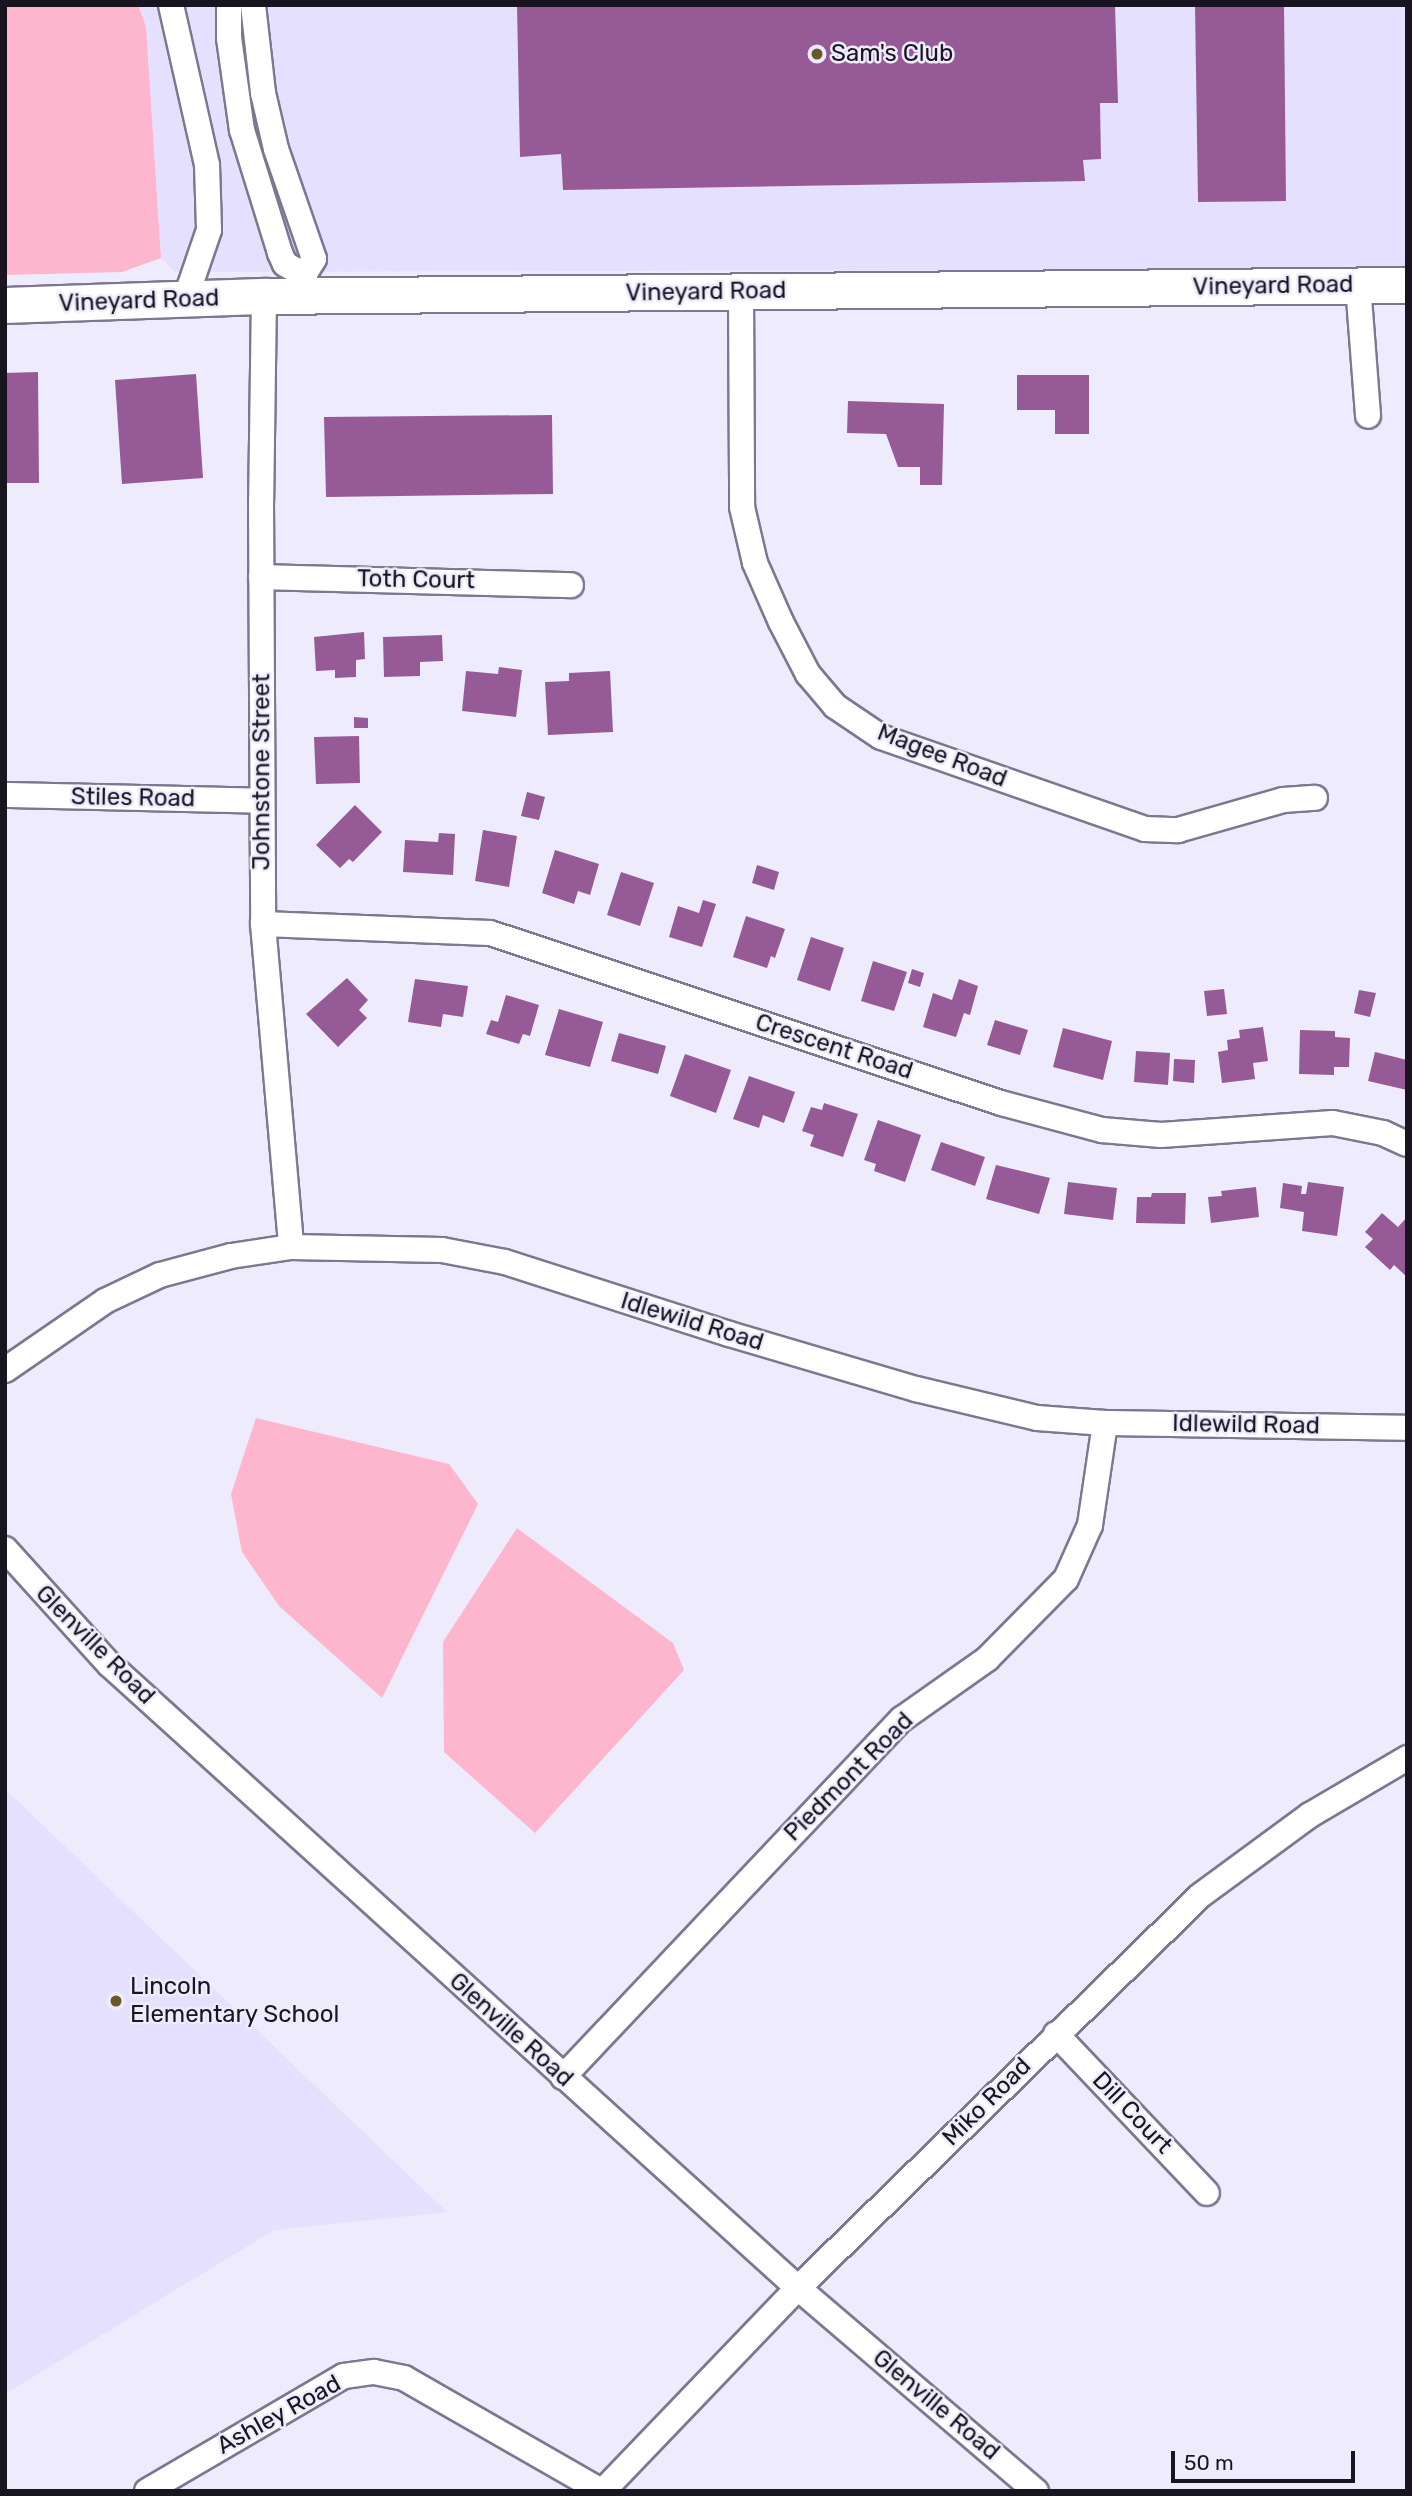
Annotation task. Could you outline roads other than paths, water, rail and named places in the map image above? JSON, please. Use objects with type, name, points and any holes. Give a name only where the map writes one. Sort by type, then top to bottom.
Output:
[{"type":"street","points":[[171,5],[207,165],[209,230],[185,300]]},
{"type":"street","points":[[229,5],[229,38],[242,130],[280,253],[285,264],[307,285],[314,259],[276,149],[263,93],[253,5]]},
{"type":"street","name":"Vineyard Road","points":[[5,305],[264,296],[307,285],[741,291],[1407,285]]},
{"type":"street","points":[[1358,285],[1368,416]]},
{"type":"street","name":"Magee Road","points":[[741,291],[742,507],[755,563],[781,622],[808,674],[835,706],[881,737],[1146,829],[1178,830],[1283,800],[1315,798]]},
{"type":"street","name":"Johnstone Street","points":[[264,296],[261,577],[263,924],[291,1247]]},
{"type":"street","name":"Toth Court","points":[[261,577],[571,585]]},
{"type":"street","name":"Stiles Road","points":[[5,795],[261,801]]},
{"type":"street","name":"Crescent Road","points":[[263,924],[490,933],[1001,1103],[1102,1130],[1161,1135],[1333,1123],[1383,1133],[1407,1144]]},
{"type":"street","name":"Idlewild Road","points":[[5,1370],[105,1301],[160,1275],[231,1256],[291,1247],[442,1250],[505,1262],[729,1334],[916,1389],[1037,1418],[1105,1423],[1407,1428]]},
{"type":"street","name":"Piedmont Road","points":[[563,2077],[902,1718],[987,1659],[1066,1579],[1090,1525],[1105,1423]]},
{"type":"street","name":"Glenville Road","points":[[5,1549],[109,1664],[798,2288],[1036,2491]]},
{"type":"street","name":"Miko Road","points":[[602,2491],[798,2288],[1200,1895],[1310,1815],[1407,1758]]},
{"type":"street","name":"Dill Court","points":[[1056,2034],[1207,2193]]},
{"type":"street","name":"Ashley Road","points":[[147,2491],[344,2376],[374,2372],[404,2378],[602,2491]]},
{"type":"place","name":"Sam's Club","points":[[817,54]]},
{"type":"place","name":"Lincoln Elementary School","points":[[116,2001]]}]
